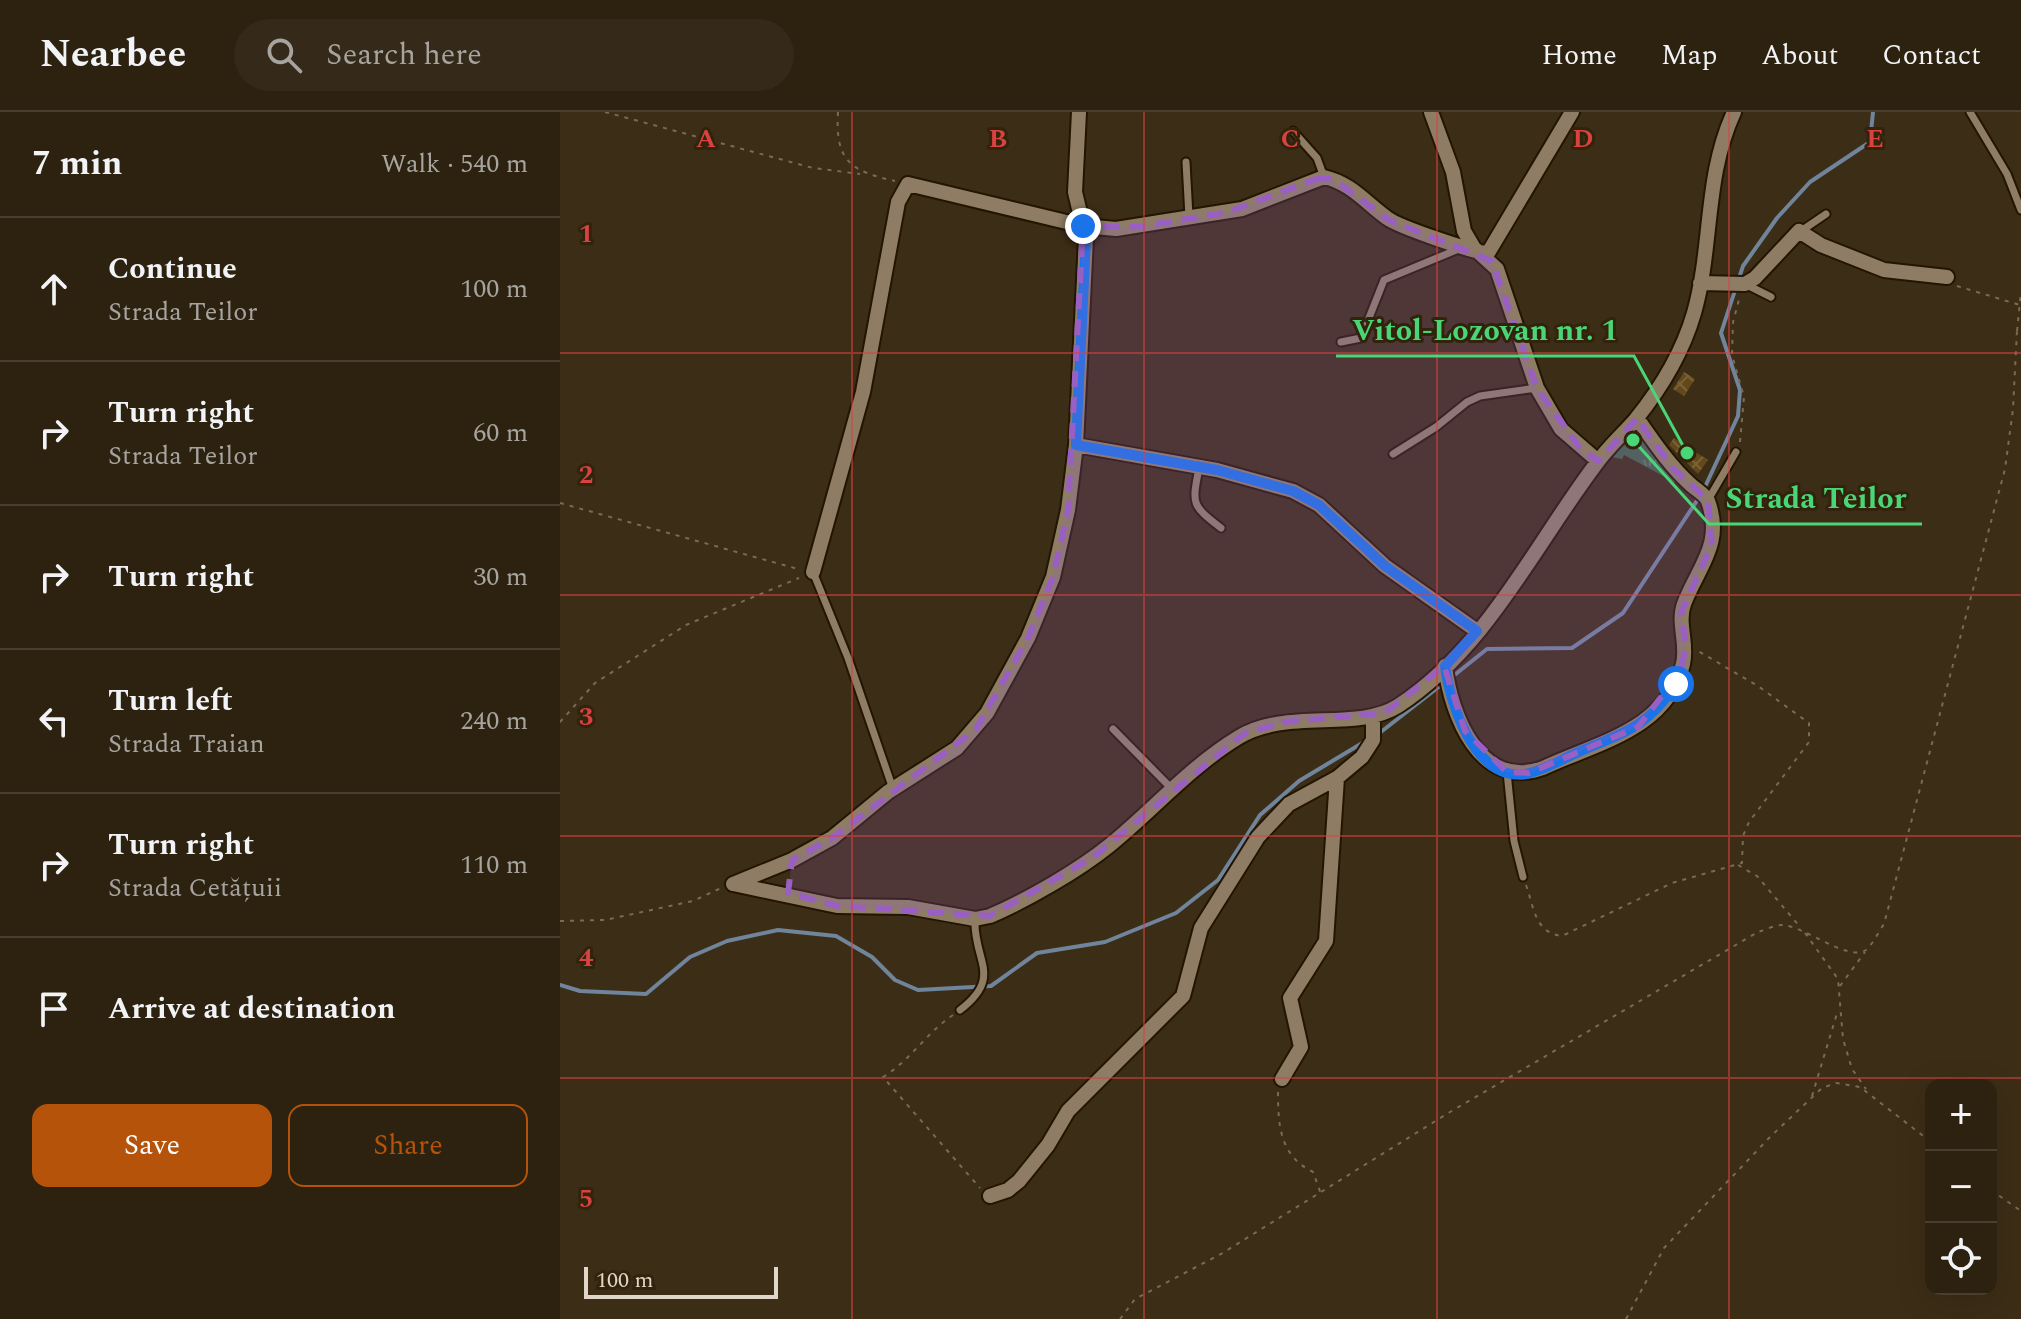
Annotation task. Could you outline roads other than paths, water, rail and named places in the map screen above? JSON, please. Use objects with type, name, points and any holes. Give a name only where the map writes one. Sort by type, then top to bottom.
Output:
[{"type":"street","points":[[1079,112],[1075,192],[1086,238],[1076,445],[1068,510],[1053,577],[1015,665],[976,729],[957,748],[893,789],[832,838],[792,860],[733,884],[788,893],[837,906],[908,907],[975,919],[1006,909],[1092,858],[1218,751],[1244,734],[1285,722],[1373,728]]},
{"type":"street","points":[[1431,112],[1453,172],[1464,231],[1497,269],[1537,388],[1561,429],[1598,461]]},
{"type":"street","points":[[813,572],[863,392],[898,202],[908,184],[1083,226],[1116,229],[1242,209],[1324,177],[1346,185],[1389,220],[1481,253],[1495,246],[1572,112]]},
{"type":"street","points":[[990,1196],[1008,1190],[1030,1170],[1068,1111],[1183,996],[1201,928],[1269,824],[1299,797],[1337,778],[1362,757],[1373,728],[1399,705],[1447,676],[1477,631],[1505,598],[1598,461],[1656,392],[1685,338],[1700,283],[1712,177],[1720,143],[1734,112]]},
{"type":"street","points":[[1700,283],[1745,284],[1755,278],[1799,231],[1821,245],[1884,270],[1947,277]]},
{"type":"street","points":[[1447,676],[1457,717],[1472,744],[1507,772],[1529,773],[1638,727],[1655,713],[1676,684],[1686,645],[1681,613],[1712,545],[1708,500],[1672,467],[1637,418]]},
{"type":"street","points":[[1076,445],[1269,484],[1319,505],[1385,566],[1477,631]]},
{"type":"street","points":[[1282,1079],[1301,1047],[1290,998],[1326,941],[1337,778]]},
{"type":"street","points":[[788,893],[787,877],[792,860]]},
{"type":"lane","points":[[1970,112],[2007,174],[2021,210]]},
{"type":"lane","points":[[1293,131],[1317,158],[1324,177]]},
{"type":"lane","points":[[1186,162],[1189,217]]},
{"type":"lane","points":[[1799,231],[1814,225],[1826,214]]},
{"type":"lane","points":[[1341,342],[1361,338],[1384,280],[1461,248]]},
{"type":"lane","points":[[1745,284],[1771,297]]},
{"type":"lane","points":[[1393,454],[1480,396],[1537,388]]},
{"type":"lane","points":[[1708,500],[1736,452]]},
{"type":"lane","points":[[1199,468],[1193,497],[1195,505],[1221,528]]},
{"type":"lane","points":[[813,572],[848,658],[893,789]]},
{"type":"lane","points":[[1113,729],[1172,789]]},
{"type":"lane","points":[[1507,772],[1514,841],[1523,877]]},
{"type":"lane","points":[[960,1010],[979,996],[984,979],[985,963],[974,936],[975,919]]},
{"type":"waterway","points":[[1704,489],[1738,416],[1740,390],[1721,333],[1743,266],[1777,218],[1810,182],[1870,142],[1873,112]]},
{"type":"waterway","points":[[1452,677],[1487,649],[1572,648],[1623,613],[1700,496]]},
{"type":"waterway","points":[[1377,735],[1445,682]]},
{"type":"waterway","points":[[560,985],[580,991],[646,994],[690,957],[727,941],[778,930],[836,936],[872,957],[895,980],[918,990],[991,986],[1037,953],[1105,942],[1176,913],[1218,880],[1260,815],[1299,781],[1369,739]]},
{"type":"place","name":"Strada Teilor","points":[[1633,440]]},
{"type":"place","name":"Vitol-Lozovan nr. 1","points":[[1687,453]]}]
